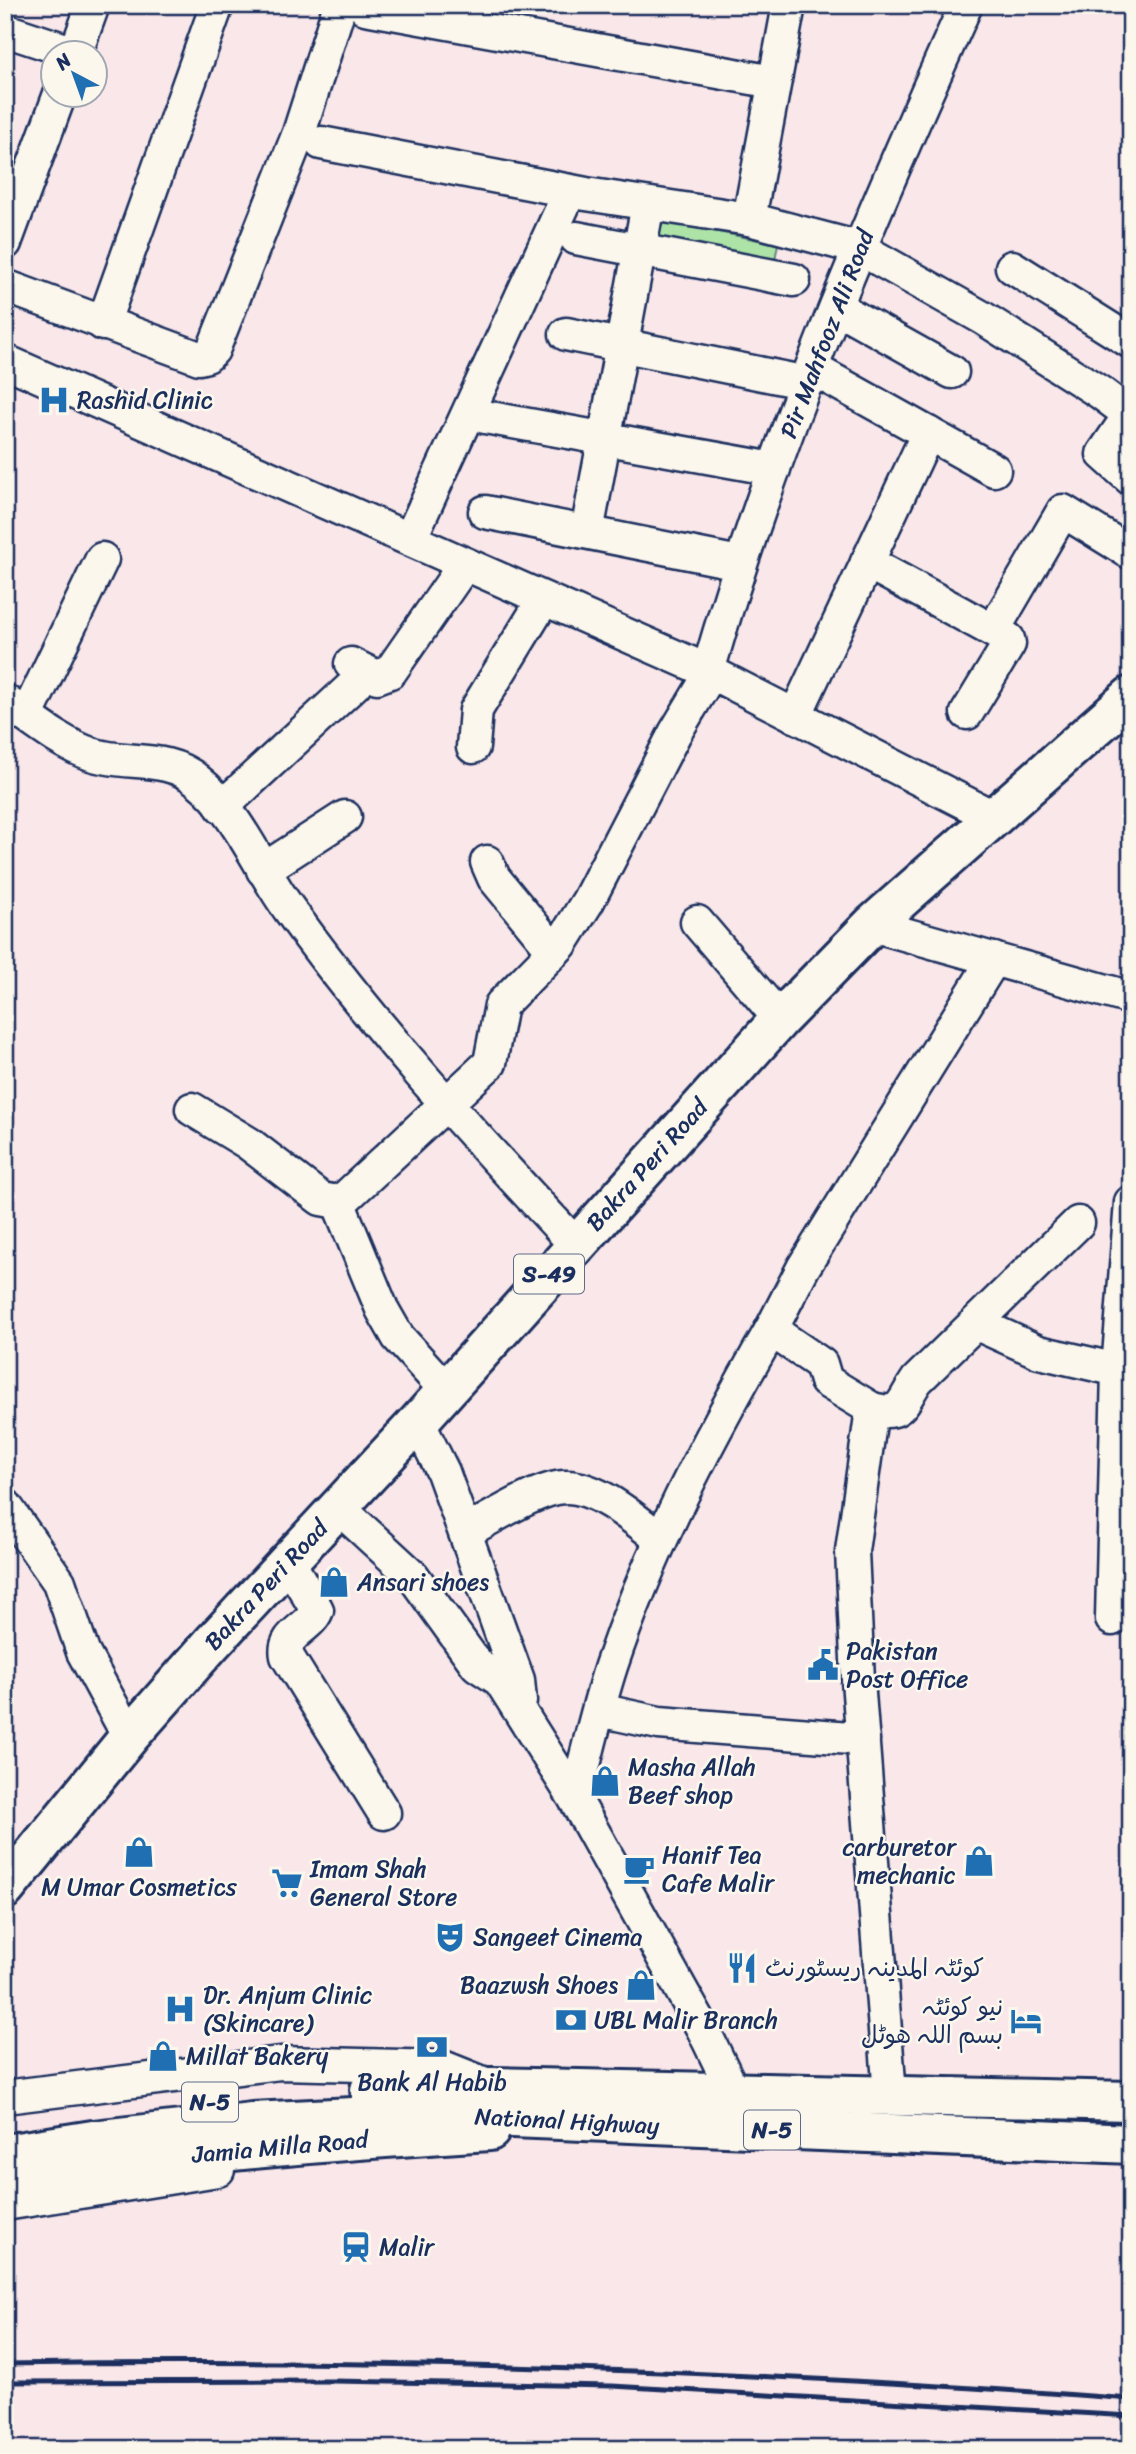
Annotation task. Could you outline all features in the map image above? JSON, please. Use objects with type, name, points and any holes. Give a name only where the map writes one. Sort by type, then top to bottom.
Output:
[{"type":"main road","name":"Bakra Peri Road","points":[[5,1889],[129,1737],[418,1422],[575,1244],[780,1019],[872,925],[1131,696]]},
{"type":"main road","name":"National Highway","points":[[5,2154],[93,2140],[415,2101],[492,2087],[1131,2101]]},
{"type":"main road","name":"National Highway","points":[[5,2129],[94,2114],[254,2097],[415,2101],[555,2120],[1131,2144]]},
{"type":"main road","name":"Jamia Milla Road","points":[[5,2181],[114,2163],[229,2150],[490,2131],[555,2120]]},
{"type":"street","points":[[80,38],[93,5]]},
{"type":"street","points":[[103,324],[217,5]]},
{"type":"street","points":[[749,219],[789,5]]},
{"type":"street","name":"Pir Mahfooz Ali Road","points":[[338,1202],[490,1063],[501,1005],[554,951],[588,901],[709,672],[739,563],[836,307],[859,248],[966,5]]},
{"type":"street","points":[[5,286],[199,358],[207,356],[213,350],[299,133],[353,7],[774,82]]},
{"type":"street","points":[[5,30],[38,41]]},
{"type":"street","points":[[5,243],[17,174],[52,108]]},
{"type":"street","points":[[321,143],[570,191],[749,219],[859,248],[983,318],[1130,414],[1103,454],[1131,479]]},
{"type":"street","points":[[410,540],[570,191]]},
{"type":"street","points":[[587,532],[648,204]]},
{"type":"street","points":[[576,238],[794,280]]},
{"type":"street","points":[[1012,267],[1131,342]]},
{"type":"street","points":[[836,307],[952,372]]},
{"type":"street","points":[[566,334],[810,376],[928,433],[994,470]]},
{"type":"street","points":[[5,361],[709,672],[995,818]]},
{"type":"street","points":[[485,417],[775,469]]},
{"type":"street","points":[[795,716],[928,433]]},
{"type":"street","points":[[994,629],[1063,511],[1131,552]]},
{"type":"street","points":[[485,512],[739,563]]},
{"type":"street","points":[[102,559],[16,708],[89,754],[125,761],[150,760],[181,769],[216,796],[288,909],[446,1105],[575,1244]]},
{"type":"street","points":[[867,562],[1008,639],[1009,644],[967,713]]},
{"type":"street","points":[[222,807],[353,674],[377,677],[390,672],[466,564]]},
{"type":"street","points":[[473,747],[476,710],[544,599]]},
{"type":"street","points":[[263,870],[345,817]]},
{"type":"street","points":[[487,862],[494,878],[554,951]]},
{"type":"street","points":[[697,922],[780,1019]]},
{"type":"street","points":[[872,925],[1131,998]]},
{"type":"street","points":[[575,1799],[611,1666],[660,1539],[708,1438],[771,1330],[803,1268],[994,959]]},
{"type":"street","points":[[192,1109],[248,1143],[321,1199],[338,1202],[382,1310],[398,1337],[446,1390]]},
{"type":"street","points":[[1112,1619],[1118,1370],[1131,1202]]},
{"type":"street","points":[[771,1330],[821,1364],[826,1381],[872,1409],[890,1414],[896,1410],[916,1380],[977,1324],[1078,1223]]},
{"type":"street","points":[[977,1324],[1039,1352],[1118,1370]]},
{"type":"street","points":[[872,1409],[852,1550],[863,1739],[890,2095]]},
{"type":"street","points":[[418,1422],[443,1472],[518,1681],[521,1713]]},
{"type":"street","points":[[465,1532],[531,1499],[565,1487],[612,1503],[660,1539]]},
{"type":"street","points":[[5,1505],[59,1582],[83,1652],[129,1737]]},
{"type":"street","points":[[338,1507],[413,1576],[477,1665],[500,1680],[575,1799],[703,2029],[733,2091]]},
{"type":"street","points":[[288,1561],[317,1611],[289,1639],[287,1656],[384,1813]]},
{"type":"street","points":[[599,1710],[659,1723],[863,1739]]},
{"type":"street","points":[[5,2097],[280,2063],[443,2067],[492,2087]]},
{"type":"street","points":[[5,2204],[215,2170],[435,2152],[461,2147],[490,2131]]},
{"type":"green space","points":[[647,218],[778,244],[774,265],[642,239]]},
{"type":"railway","points":[[5,2364],[287,2363],[568,2369],[850,2381],[1131,2399]]},
{"type":"railway","points":[[5,2382],[332,2381],[612,2386],[1131,2416]]},
{"type":"place","name":"Rashid Clinic","points":[[54,400]]},
{"type":"place","name":"Ansari shoes","points":[[334,1582]]},
{"type":"place","name":"Pakistan Post Office","points":[[823,1665]]},
{"type":"place","name":"Masha Allah Beef shop","points":[[605,1781]]},
{"type":"place","name":"M Umar Cosmetics","points":[[139,1852]]},
{"type":"place","name":"carburetor mechanic","points":[[979,1861]]},
{"type":"place","name":"Hanif Tea Cafe Malir","points":[[639,1869]]},
{"type":"place","name":"Imam Shah General Store","points":[[287,1883]]},
{"type":"place","name":"Sangeet Cinema","points":[[450,1937]]},
{"type":"place","name":"کوئٹہ المدینہ ریسٹورنٹ","points":[[742,1968]]},
{"type":"place","name":"Baazwsh Shoes","points":[[641,1985]]},
{"type":"place","name":"Dr. Anjum Clinic (Skincare)","points":[[180,2009]]},
{"type":"place","name":"UBL Malir Branch","points":[[571,2020]]},
{"type":"place","name":"نیو کوئٹہ بسم اللہ ھوٹل","points":[[1026,2021]]},
{"type":"place","name":"Bank Al Habib","points":[[432,2047]]},
{"type":"place","name":"Millat Bakery","points":[[163,2056]]},
{"type":"place","name":"Malir","points":[[356,2247]]}]
